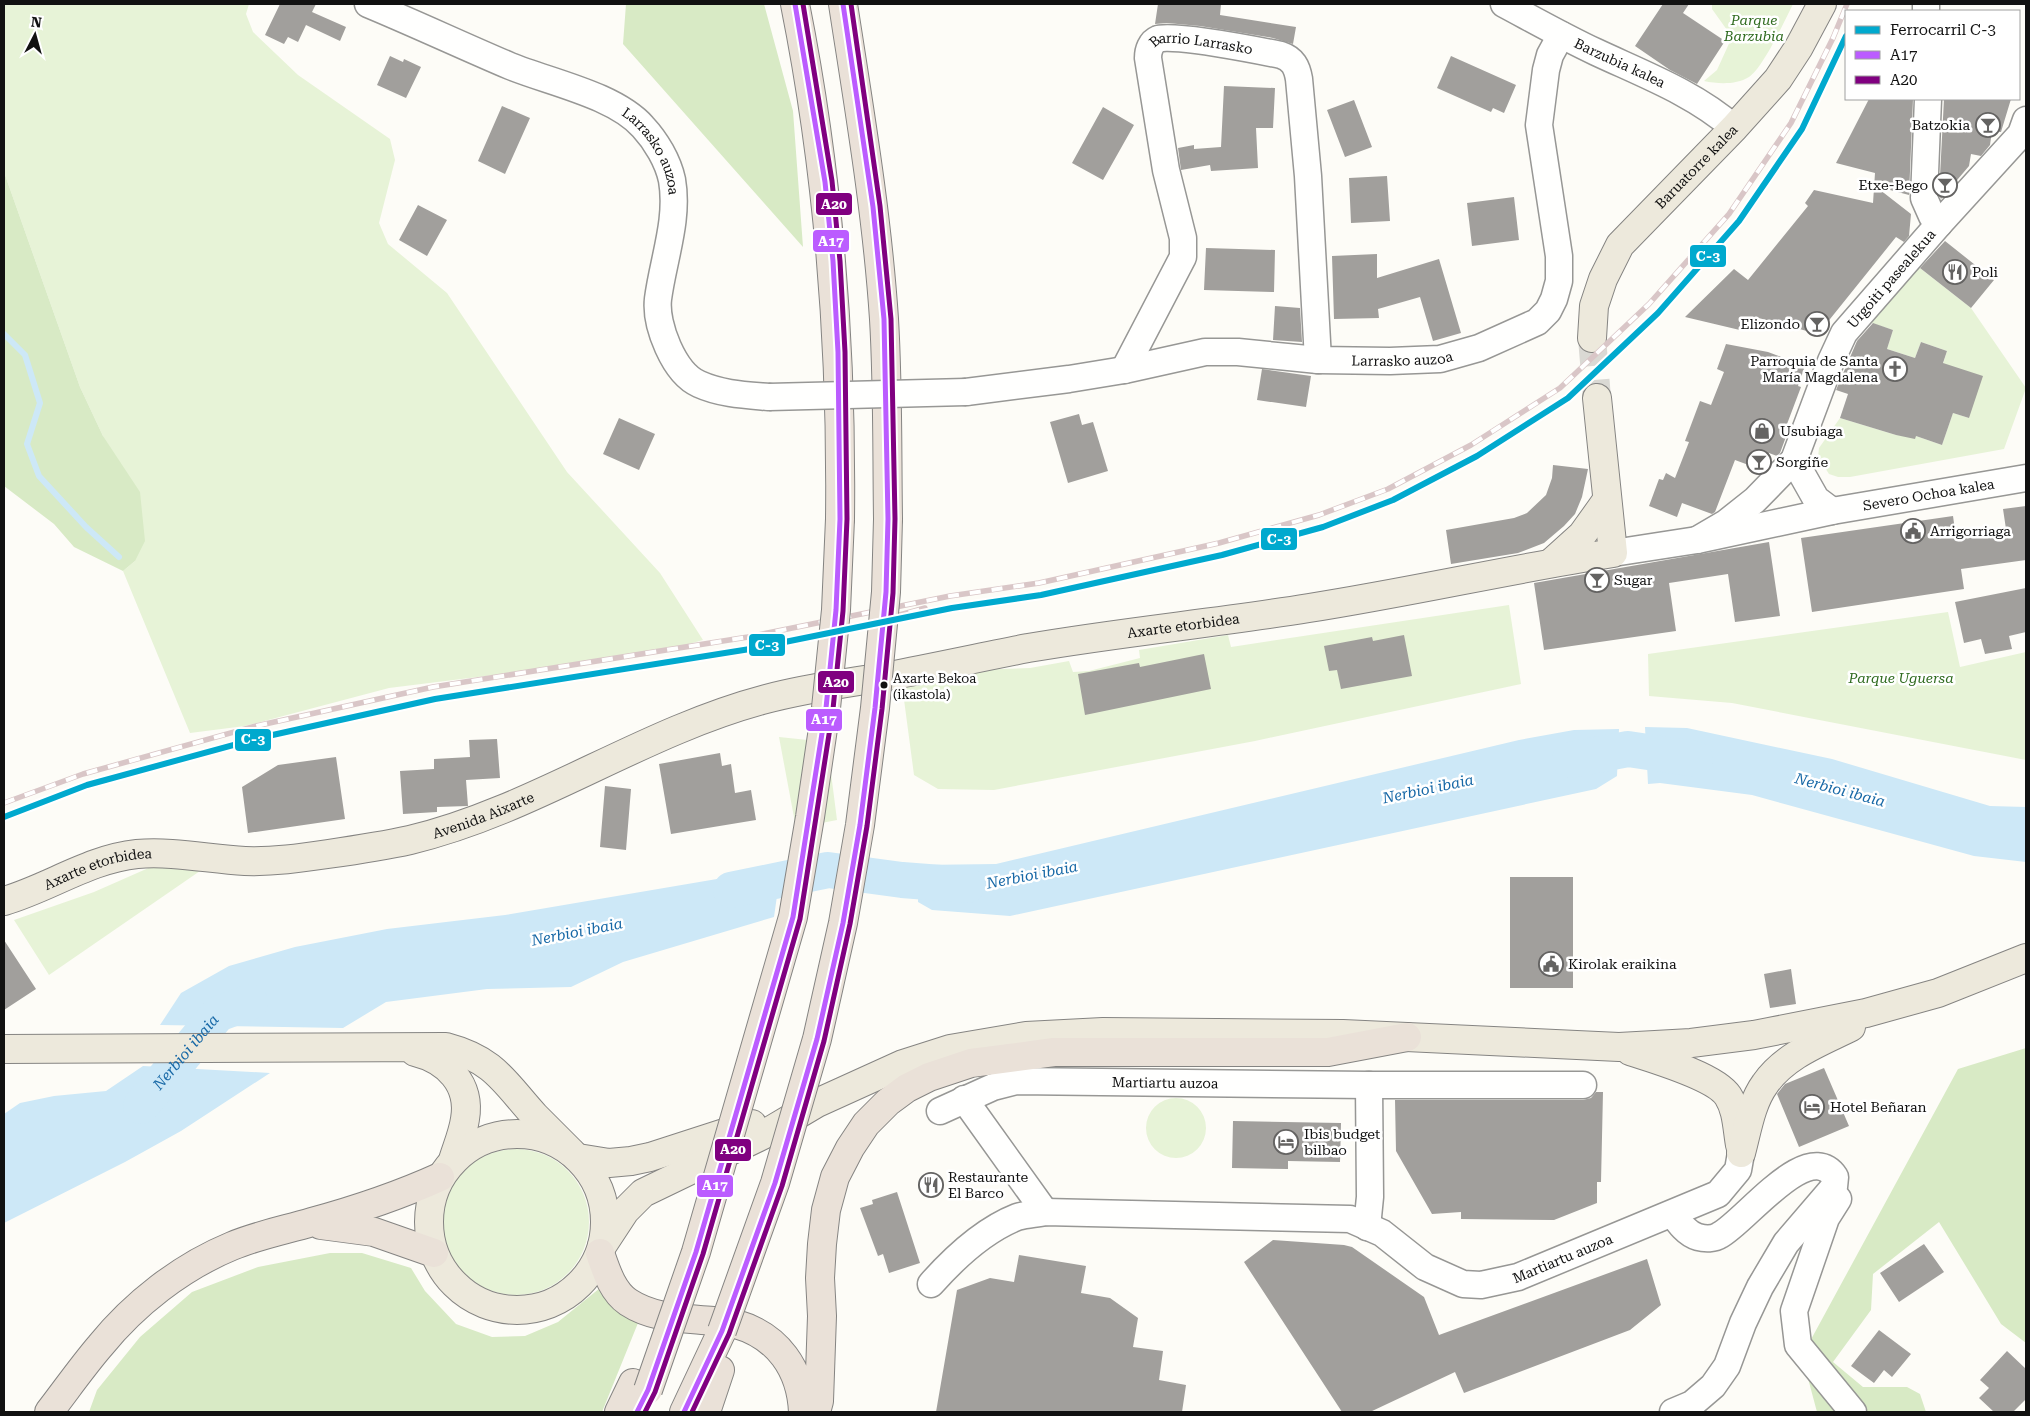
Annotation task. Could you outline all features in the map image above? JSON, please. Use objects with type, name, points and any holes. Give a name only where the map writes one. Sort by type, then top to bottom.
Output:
[{"type":"highway","points":[[619,1412],[639,1395],[676,1280],[696,1252],[792,917],[810,817],[826,708],[836,610],[840,519],[838,352],[833,260],[824,174],[796,4]]},
{"type":"highway","points":[[696,1410],[775,1183],[817,1039],[843,923],[860,825],[875,708],[886,592],[888,519],[886,377],[879,264],[862,125],[843,4]]},
{"type":"highway","points":[[816,1412],[819,1400],[822,1244],[826,1210],[835,1177],[850,1148],[866,1124],[888,1102],[907,1088],[929,1077],[971,1063],[1054,1052],[1328,1052],[1408,1037]]},
{"type":"highway","points":[[49,1412],[99,1346],[121,1322],[150,1296],[190,1267],[232,1246],[376,1204],[447,1169]]},
{"type":"highway","points":[[309,1223],[374,1232],[434,1252]]},
{"type":"highway","points":[[601,1249],[616,1289],[627,1301],[649,1313],[674,1319],[736,1323],[764,1337],[782,1351],[789,1361],[797,1381],[803,1412]]},
{"type":"highway","points":[[65,1412],[77,1377]]},
{"type":"main road","name":"Baruatorre kalea","points":[[1592,338],[1594,306],[1603,280],[1620,245],[1734,128],[1778,79],[1799,48],[1822,4]]},
{"type":"main road","points":[[1597,398],[1613,553]]},
{"type":"main road","points":[[1551,563],[1582,535],[1607,500]]},
{"type":"main road","name":"Axarte etorbidea","points":[[754,702],[1028,648],[1311,608],[1613,553]]},
{"type":"main road","name":"Avenida Aixarte","points":[[195,856],[244,861],[284,860],[381,846],[454,828],[508,807],[702,718],[754,702]]},
{"type":"main road","name":"Axarte etorbidea","points":[[4,901],[87,867],[122,856],[151,854],[195,856]]},
{"type":"main road","points":[[447,1169],[476,1144],[489,1138],[510,1134],[532,1135],[552,1141],[574,1155],[609,1163],[650,1157],[817,1103],[912,1061],[950,1049],[1026,1036],[1102,1032],[1334,1033],[1619,1047],[1691,1042],[1754,1035],[1830,1021],[1896,1005],[1968,982],[2026,958]]},
{"type":"main road","points":[[1741,1153],[1754,1106],[1764,1084],[1784,1063],[1896,1005]]},
{"type":"main road","points":[[392,1047],[437,1059],[457,1076],[463,1087],[466,1102],[466,1119],[447,1169],[432,1195],[428,1214],[429,1234],[434,1252],[444,1272],[458,1288],[482,1302],[496,1307],[517,1310],[538,1307],[558,1300],[570,1292],[590,1272],[601,1249],[624,1211],[643,1193],[763,1135],[817,1103]]},
{"type":"main road","points":[[4,1049],[392,1047],[446,1048],[473,1056],[497,1072],[534,1115],[574,1155],[597,1184],[605,1214],[601,1249]]},
{"type":"main road","points":[[1619,1047],[1713,1082],[1727,1095],[1735,1111],[1741,1153]]},
{"type":"street","name":"Larrasko auzoa","points":[[368,4],[512,66],[612,103],[642,125],[659,147],[672,178],[674,208],[658,301],[663,339],[678,365],[697,384],[731,394],[769,397],[966,392],[1124,370],[1205,352],[1238,352],[1318,360],[1390,361],[1440,359],[1479,348],[1512,335],[1537,322],[1548,311],[1554,300],[1559,281],[1559,256],[1540,125],[1546,70],[1550,54],[1561,36]]},
{"type":"street","name":"Barzubia kalea","points":[[1504,4],[1561,36],[1672,87],[1717,113],[1734,128]]},
{"type":"street","name":"Barrio Larrasko","points":[[1124,370],[1183,257],[1183,238],[1166,170],[1148,58],[1148,52],[1152,43],[1160,38],[1181,38],[1281,55],[1288,57],[1296,66],[1299,79],[1308,176],[1318,360]]},
{"type":"street","points":[[1928,100],[1924,198],[1932,216],[1939,224]]},
{"type":"street","name":"Urgoiti pasealekua","points":[[1794,460],[1844,333],[2021,134],[2026,120]]},
{"type":"street","points":[[1613,553],[1697,540],[1726,523],[1755,500],[1772,485],[1794,460],[1816,499],[1832,511]]},
{"type":"street","name":"Severo Ochoa kalea","points":[[1697,540],[1832,511],[2026,478]]},
{"type":"street","points":[[1772,485],[1770,499],[1774,512],[1788,520]]},
{"type":"street","name":"Martiartu auzoa","points":[[940,1111],[993,1087],[1016,1081],[1369,1085],[1583,1085]]},
{"type":"street","points":[[1367,1226],[1370,1197],[1369,1085]]},
{"type":"street","points":[[964,1099],[1044,1212]]},
{"type":"street","name":"Martiartu auzoa","points":[[931,1284],[947,1266],[991,1230],[1018,1217],[1044,1212],[1350,1219],[1382,1233],[1425,1267],[1463,1284],[1481,1285],[1518,1277],[1718,1194],[1738,1170],[1741,1153]]},
{"type":"street","points":[[1672,1214],[1692,1235],[1709,1239],[1721,1235],[1755,1204],[1798,1171],[1807,1167],[1822,1166],[1832,1173],[1836,1182],[1844,1189],[1826,1218],[1794,1311],[1798,1345],[1853,1412]]},
{"type":"street","points":[[1673,1412],[1692,1404],[1713,1386],[1727,1366],[1743,1323],[1760,1287],[1786,1243],[1818,1207],[1836,1182]]},
{"type":"green space","points":[[4,4],[249,4],[246,14],[253,32],[298,75],[390,139],[395,160],[379,223],[388,244],[447,293],[567,472],[660,573],[703,640],[646,656],[389,688],[245,726],[190,733],[123,571],[135,561],[103,436],[80,387],[4,172]]},
{"type":"green space","points":[[626,4],[764,4],[793,111],[803,247],[623,44]]},
{"type":"green space","name":"Parque Barzubia","points":[[1712,4],[1793,4],[1761,64],[1755,72],[1744,80],[1727,83],[1704,81],[1717,70],[1732,37],[1712,9]]},
{"type":"green space","points":[[4,172],[80,387],[103,436],[140,492],[145,541],[135,561],[123,571],[74,547],[54,524],[4,486]]},
{"type":"green space","points":[[1916,265],[1971,308],[2026,388],[2004,449],[1850,477],[1838,477],[1829,474],[1818,457],[1819,448],[1840,418],[1896,435],[1916,436],[1942,445],[1953,413],[1969,418],[1942,367],[1947,351],[1921,342],[1915,358],[1887,349],[1893,330],[1862,320]]},
{"type":"green space","points":[[1509,605],[1521,684],[1255,741],[994,790],[938,789],[914,775],[901,677],[968,670],[1030,668],[1069,661],[1073,672],[1089,671],[1140,658],[1139,650],[1228,635],[1231,647]]},
{"type":"green space","name":"Parque Uguersa","points":[[1948,612],[1960,667],[2026,652],[2026,760],[1732,703],[1649,696],[1648,654]]},
{"type":"green space","points":[[779,737],[827,742],[837,820],[796,828]]},
{"type":"green space","points":[[153,866],[197,868],[200,871],[49,975],[14,920],[94,892]]},
{"type":"green space","points":[[2026,1048],[2026,1343],[2001,1324],[1939,1222],[1873,1274],[1871,1310],[1833,1362],[1863,1387],[1907,1387],[1920,1394],[1926,1412],[1817,1412],[1802,1356],[1958,1069]]},
{"type":"green space","points":[[1176,1098],[1193,1103],[1201,1111],[1206,1128],[1201,1145],[1193,1153],[1176,1158],[1159,1153],[1151,1145],[1146,1128],[1151,1111],[1159,1103]]},
{"type":"green space","points":[[516,1149],[544,1154],[568,1170],[584,1194],[589,1222],[584,1250],[568,1274],[544,1290],[516,1295],[488,1290],[464,1274],[448,1250],[443,1222],[448,1194],[464,1170],[488,1154]]},
{"type":"green space","points":[[330,1253],[362,1253],[411,1268],[425,1291],[456,1324],[492,1337],[525,1336],[558,1322],[600,1288],[613,1306],[638,1323],[602,1412],[89,1412],[97,1390],[140,1337],[192,1292],[258,1267]]},
{"type":"water","points":[[1645,727],[1687,728],[1832,759],[1990,806],[2026,807],[2026,862],[1974,856],[1752,795],[1660,783],[1648,784]]},
{"type":"water","points":[[1619,729],[1617,776],[1596,789],[1010,916],[932,910],[918,902],[919,865],[996,864],[1519,740],[1574,730]]},
{"type":"water","points":[[781,868],[774,917],[623,962],[571,987],[487,989],[386,1002],[343,1028],[160,1025],[181,993],[229,966],[295,947],[387,929],[505,915]]},
{"type":"water","points":[[143,1066],[270,1073],[181,1131],[125,1162],[4,1223],[4,1114],[20,1103],[54,1096],[106,1091]]},
{"type":"building","points":[[280,4],[316,4],[312,12],[346,27],[340,41],[306,25],[298,42],[288,37],[284,44],[265,35]]},
{"type":"building","points":[[1158,4],[1221,4],[1220,15],[1296,27],[1293,44],[1273,38],[1200,26],[1167,23],[1155,24]]},
{"type":"building","points":[[1663,4],[1689,4],[1683,13],[1725,41],[1697,84],[1670,70],[1635,46]]},
{"type":"building","points":[[390,56],[403,62],[404,59],[421,67],[406,98],[377,85]]},
{"type":"building","points":[[1451,56],[1516,85],[1504,113],[1493,108],[1491,112],[1437,88]]},
{"type":"building","points":[[1224,86],[1275,88],[1273,128],[1256,128],[1258,168],[1211,171],[1210,165],[1181,170],[1178,148],[1194,145],[1194,149],[1221,147]]},
{"type":"building","points":[[1354,100],[1372,147],[1345,157],[1327,110]]},
{"type":"building","points":[[1868,100],[1913,100],[1909,195],[1875,186],[1911,214],[1909,236],[1904,242],[1896,237],[1818,334],[1755,317],[1744,331],[1685,317],[1734,269],[1748,280],[1808,206],[1805,203],[1814,190],[1873,203],[1875,173],[1836,163]]},
{"type":"building","points":[[1944,100],[2011,100],[2001,132],[1992,131],[1990,145],[1981,156],[1971,154],[1969,166],[1941,199],[1939,195]]},
{"type":"building","points":[[502,106],[530,118],[505,174],[478,161]]},
{"type":"building","points":[[1103,107],[1134,125],[1103,180],[1072,163]]},
{"type":"building","points":[[1387,176],[1390,221],[1351,223],[1349,178]]},
{"type":"building","points":[[1514,197],[1519,240],[1472,246],[1467,203]]},
{"type":"building","points":[[418,205],[447,220],[427,256],[399,240]]},
{"type":"building","name":"Poli","points":[[1945,241],[1994,280],[1971,308],[1920,268]]},
{"type":"building","points":[[1206,248],[1275,250],[1274,292],[1204,290]]},
{"type":"building","points":[[1377,254],[1377,278],[1439,259],[1461,333],[1433,341],[1420,297],[1378,309],[1379,318],[1334,319],[1332,256]]},
{"type":"building","points":[[1275,306],[1300,308],[1302,342],[1273,340]]},
{"type":"building","name":"Parroquia de Santa María Magdalena","points":[[1873,323],[1893,330],[1887,349],[1915,358],[1921,342],[1947,351],[1943,363],[1983,376],[1969,418],[1953,413],[1942,445],[1916,436],[1915,439],[1896,435],[1840,418],[1848,394],[1836,390],[1857,341]]},
{"type":"building","points":[[1726,344],[1768,352],[1805,366],[1798,386],[1801,387],[1784,432],[1787,434],[1780,453],[1777,456],[1769,453],[1762,470],[1735,460],[1715,512],[1712,514],[1682,503],[1677,517],[1649,506],[1659,479],[1663,480],[1666,473],[1675,478],[1689,442],[1685,441],[1700,401],[1711,405],[1724,372],[1717,369]]},
{"type":"building","points":[[1262,369],[1311,376],[1306,407],[1257,400]]},
{"type":"building","points":[[1079,414],[1082,425],[1093,422],[1108,471],[1068,483],[1050,422]]},
{"type":"building","points":[[619,418],[655,434],[639,470],[603,454]]},
{"type":"building","points":[[1553,465],[1588,469],[1582,497],[1575,514],[1564,526],[1544,543],[1518,553],[1451,564],[1446,530],[1514,518],[1527,513],[1546,495],[1552,478]]},
{"type":"building","points":[[2026,506],[2026,560],[1961,569],[1964,589],[1812,612],[1801,538],[1953,516],[1956,537],[2006,529],[2003,509]]},
{"type":"building","points":[[1769,542],[1780,616],[1735,622],[1728,574],[1669,583],[1676,631],[1544,650],[1534,583]]},
{"type":"building","points":[[2026,588],[2026,632],[2009,636],[2012,649],[1985,654],[1981,639],[1964,643],[1955,602]]},
{"type":"building","points":[[1404,635],[1412,676],[1341,689],[1337,670],[1329,671],[1324,646],[1372,637],[1373,641]]},
{"type":"building","points":[[1204,654],[1211,689],[1085,715],[1078,674],[1139,663],[1140,667]]},
{"type":"building","points":[[497,739],[500,778],[466,780],[468,806],[437,807],[437,812],[403,814],[400,771],[434,769],[434,759],[470,757],[469,740]]},
{"type":"building","points":[[720,753],[722,766],[731,764],[735,793],[751,790],[756,820],[671,834],[659,764]]},
{"type":"building","points":[[336,757],[345,819],[248,833],[242,787],[278,765]]},
{"type":"building","points":[[605,786],[631,789],[626,850],[600,847]]},
{"type":"building","points":[[1510,877],[1573,877],[1573,988],[1510,988]]},
{"type":"building","points":[[4,940],[36,989],[4,1010]]},
{"type":"building","points":[[1791,969],[1796,1004],[1770,1008],[1764,974]]},
{"type":"building","name":"Hotel Beñaran","points":[[1824,1068],[1849,1126],[1799,1147],[1777,1094],[1785,1084]]},
{"type":"building","points":[[1596,1092],[1603,1092],[1601,1182],[1597,1182],[1597,1203],[1554,1220],[1461,1219],[1461,1212],[1432,1214],[1396,1151],[1395,1100],[1583,1100],[1591,1098]]},
{"type":"building","name":"Ibis budget bilbao","points":[[1233,1121],[1341,1123],[1340,1162],[1288,1161],[1288,1169],[1232,1168]]},
{"type":"building","points":[[897,1192],[920,1263],[889,1273],[883,1254],[878,1256],[860,1208],[873,1204],[872,1200]]},
{"type":"building","points":[[1273,1240],[1352,1247],[1424,1297],[1439,1335],[1647,1259],[1661,1305],[1630,1330],[1464,1393],[1455,1372],[1370,1412],[1342,1412],[1244,1262]]},
{"type":"building","points":[[1924,1244],[1944,1272],[1899,1302],[1880,1273]]},
{"type":"building","points":[[1019,1255],[1086,1266],[1081,1293],[1110,1298],[1138,1318],[1133,1347],[1163,1351],[1159,1380],[1186,1385],[1182,1412],[936,1412],[957,1290],[990,1278],[1014,1282]]},
{"type":"building","points":[[1879,1330],[1911,1354],[1892,1377],[1884,1370],[1874,1383],[1851,1366]]},
{"type":"building","points":[[2007,1351],[2026,1369],[2026,1399],[2013,1412],[1994,1412],[1979,1398],[1989,1388],[1980,1380]]},
{"type":"waterway","points":[[4,334],[25,355],[40,403],[27,444],[39,476],[86,527],[119,557]]},
{"type":"waterway","name":"Nerbioi ibaia","points":[[1570,760],[1628,749],[1695,759]]},
{"type":"waterway","name":"Nerbioi ibaia","points":[[731,890],[828,870],[902,880],[967,885]]},
{"type":"waterway","name":"Nerbioi ibaia","points":[[141,1106],[218,1014],[250,1002]]},
{"type":"tunnel","points":[[1592,338],[1597,398]]},
{"type":"railway","points":[[4,803],[83,774],[256,726],[433,687],[748,637],[950,596],[1039,583],[1219,543],[1319,515],[1388,489],[1471,445],[1560,388],[1649,304],[1729,214],[1791,123],[1833,38],[1847,4]]},
{"type":"railway","points":[[845,630],[925,608]]},
{"type":"rail line","name":"C-3","points":[[4,817],[87,785],[259,738],[435,699],[750,649],[952,608],[1041,595],[1222,555],[1323,527],[1393,500],[1477,456],[1568,398],[1658,313],[1739,221],[1802,129],[1845,38]]},
{"type":"transit line","name":"A17","points":[[637,1412],[648,1390],[696,1252],[793,917],[826,708],[836,610],[840,519],[838,352],[833,261],[825,182],[795,4]]},
{"type":"transit line","name":"A20","points":[[645,1412],[655,1392],[703,1254],[800,919],[833,709],[843,611],[847,519],[845,352],[840,261],[832,181],[803,4]]},
{"type":"transit line","name":"A17","points":[[684,1412],[722,1331],[775,1183],[817,1039],[843,923],[860,825],[875,708],[886,592],[888,519],[884,319],[873,207],[843,4]]},
{"type":"transit line","name":"A20","points":[[692,1412],[729,1334],[782,1186],[824,1041],[850,924],[867,826],[882,709],[893,593],[895,519],[891,319],[880,206],[851,4]]},
{"type":"place","name":"Batzokia","points":[[1988,125]]},
{"type":"place","name":"Etxe-Bego","points":[[1945,185]]},
{"type":"place","name":"Poli","points":[[1955,272]]},
{"type":"place","name":"Elizondo","points":[[1817,324]]},
{"type":"place","name":"Parroquia de Santa María Magdalena","points":[[1895,369]]},
{"type":"place","name":"Usubiaga","points":[[1762,431]]},
{"type":"place","name":"Sorgiñe","points":[[1759,462]]},
{"type":"place","name":"Arrigorriaga","points":[[1913,531]]},
{"type":"place","name":"Sugar","points":[[1597,580]]},
{"type":"place","name":"Axarte Bekoa (ikastola)","points":[[884,685]]},
{"type":"place","name":"Kirolak eraikina","points":[[1551,964]]},
{"type":"place","name":"Hotel Beñaran","points":[[1812,1107]]},
{"type":"place","name":"Ibis budget bilbao","points":[[1286,1142]]},
{"type":"place","name":"Restaurante El Barco","points":[[931,1185]]}]
